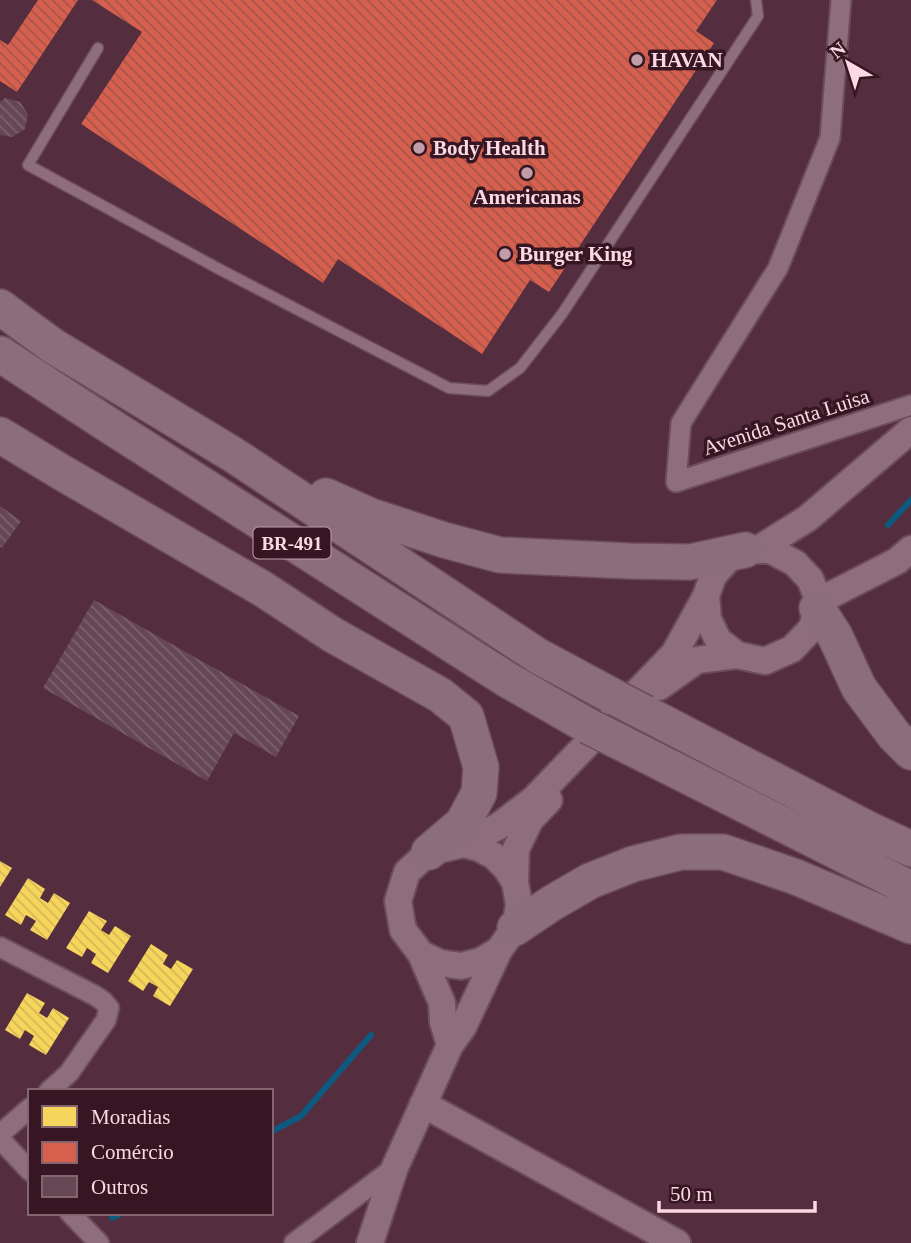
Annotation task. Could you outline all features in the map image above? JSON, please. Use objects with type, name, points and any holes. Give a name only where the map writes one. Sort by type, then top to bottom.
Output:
[{"type":"highway","name":"BR-491","points":[[0,307],[53,346],[232,454],[538,656],[911,849]]},
{"type":"highway","name":"BR-491","points":[[0,354],[506,679],[588,726],[911,889]]},
{"type":"highway","points":[[0,435],[263,589],[333,635],[440,695],[466,716],[481,767],[479,793],[463,823],[429,852]]},
{"type":"highway","points":[[232,454],[371,516],[500,555],[690,562],[751,550]]},
{"type":"highway","points":[[818,605],[859,688],[894,735],[911,752]]},
{"type":"highway","points":[[507,939],[552,903],[590,881],[633,864],[681,852],[723,852],[796,877],[911,926]]},
{"type":"main road","points":[[450,1045],[443,1022],[442,1003],[422,954],[403,930],[397,901],[407,872],[429,852],[463,844],[499,826],[534,799],[674,654],[706,596],[713,576],[727,560],[751,550],[808,518],[911,430]]},
{"type":"main road","points":[[818,605],[897,561],[911,549]]},
{"type":"main road","points":[[370,1243],[395,1167],[423,1104],[450,1045],[463,1027],[507,939],[519,905],[515,882],[516,849],[530,820],[660,685],[697,660],[737,655],[765,661],[792,649],[812,628],[818,605],[810,579],[795,563],[770,550],[751,550]]},
{"type":"main road","points":[[706,596],[708,619],[718,640],[737,655]]},
{"type":"main road","points":[[463,844],[494,856],[506,867],[515,882]]},
{"type":"main road","points":[[422,954],[440,963],[461,966],[481,961],[507,939]]},
{"type":"main road","points":[[423,1104],[677,1243]]},
{"type":"street","name":"Avenida Santa Luisa","points":[[841,0],[830,138],[778,268],[681,423],[676,482],[911,405]]},
{"type":"street","points":[[0,947],[94,995],[109,1008],[106,1020],[69,1073],[51,1089]]},
{"type":"street","points":[[0,1134],[28,1110]]},
{"type":"street","points":[[0,1139],[28,1169]]},
{"type":"street","points":[[294,1243],[395,1167]]},
{"type":"street","points":[[72,1215],[99,1243]]},
{"type":"lane","points":[[97,48],[28,165],[219,269],[449,388],[488,391],[520,368],[562,314],[758,16],[756,0]]},
{"type":"building: Moradias","points":[[0,861],[12,868],[0,887]]},
{"type":"building: Moradias","points":[[28,878],[45,889],[40,898],[48,903],[54,893],[70,903],[47,940],[30,930],[36,921],[26,915],[21,925],[5,915]]},
{"type":"building: Moradias","points":[[89,911],[107,921],[101,930],[109,935],[115,926],[131,936],[108,973],[91,963],[96,954],[87,948],[82,957],[66,948]]},
{"type":"building: Moradias","points":[[151,944],[168,955],[163,964],[171,969],[177,960],[193,969],[170,1006],[153,996],[158,987],[149,982],[143,991],[128,981]]},
{"type":"building: Moradias","points":[[27,993],[45,1003],[39,1013],[47,1018],[53,1008],[69,1018],[46,1055],[29,1045],[34,1036],[25,1030],[20,1039],[5,1030]]},
{"type":"building: Comércio","points":[[38,0],[78,0],[17,92],[0,81],[0,40],[8,45]]},
{"type":"building: Comércio","points":[[92,0],[717,0],[696,31],[714,43],[549,292],[530,280],[482,354],[338,259],[323,283],[81,124],[142,32]]},
{"type":"building: Outros","points":[[5,98],[20,102],[28,114],[25,129],[12,137],[0,135],[0,102]]},
{"type":"building: Outros","points":[[0,506],[21,521],[2,548],[0,546]]},
{"type":"building: Outros","points":[[94,600],[299,716],[276,757],[234,733],[207,781],[43,688]]},
{"type":"waterway","points":[[888,525],[911,500]]},
{"type":"waterway","points":[[273,1131],[301,1116],[371,1035]]},
{"type":"waterway","points":[[112,1218],[118,1215]]},
{"type":"place","name":"HAVAN","points":[[637,60]]},
{"type":"place","name":"Body Health","points":[[419,148]]},
{"type":"place","name":"Americanas","points":[[527,173]]},
{"type":"place","name":"Burger King","points":[[505,254]]}]
